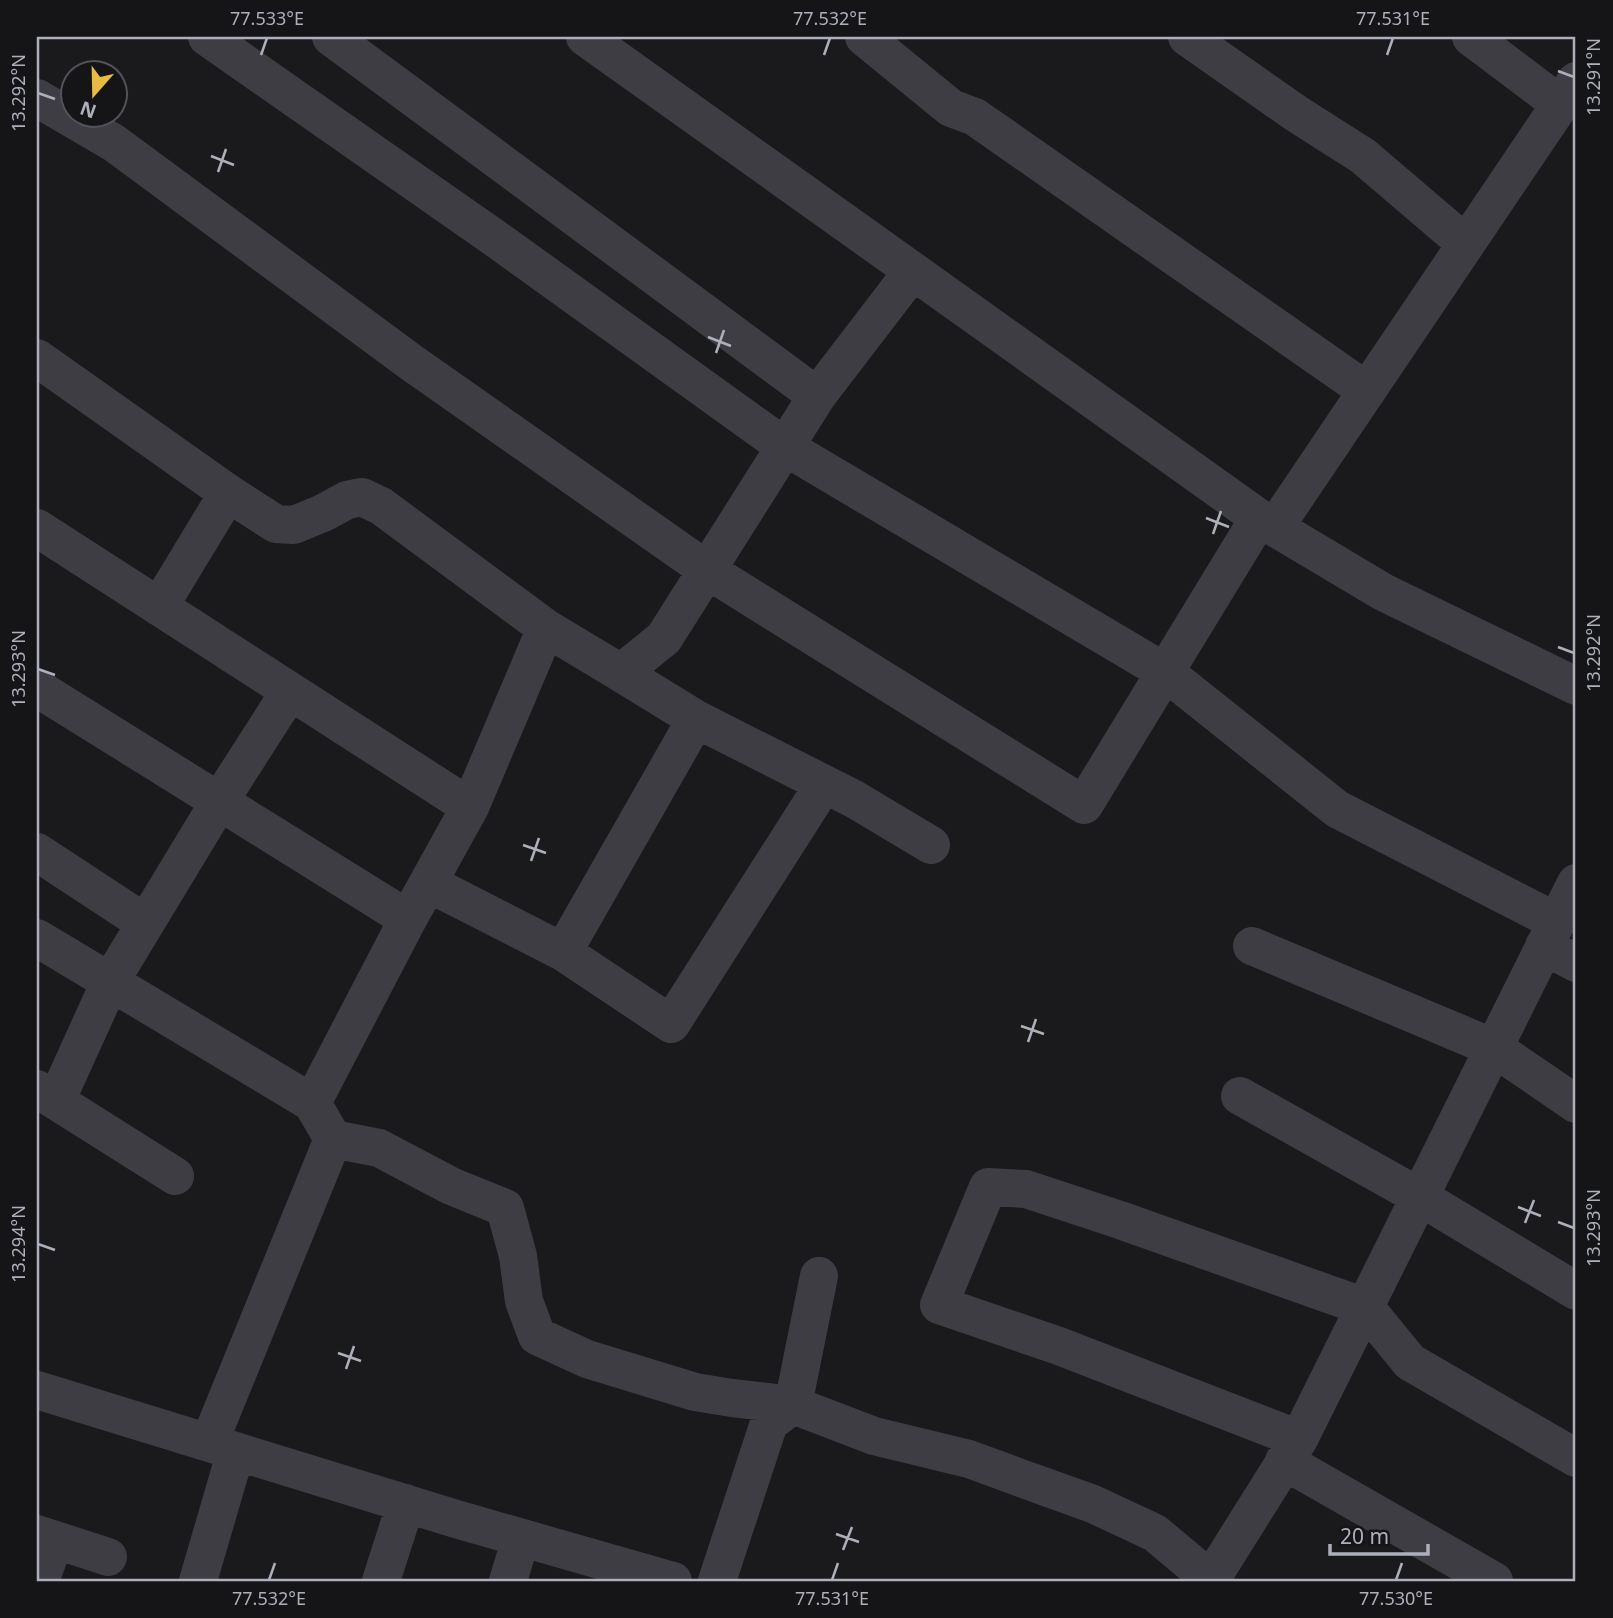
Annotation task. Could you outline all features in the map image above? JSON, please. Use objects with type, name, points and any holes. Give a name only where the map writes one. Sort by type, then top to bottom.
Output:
[{"type":"street","points":[[207,37],[496,239],[785,447],[1165,672],[1337,809],[1559,944]]},
{"type":"street","points":[[331,37],[817,397]]},
{"type":"street","points":[[585,37],[1267,522],[1383,592],[1576,687]]},
{"type":"street","points":[[864,37],[951,108],[975,117],[1367,391]]},
{"type":"street","points":[[1188,37],[1297,114],[1363,156],[1466,244]]},
{"type":"street","points":[[37,98],[114,143],[412,363],[708,570],[1084,805],[1165,672],[1267,522],[1367,391],[1568,93],[1471,37]]},
{"type":"street","points":[[621,673],[664,638],[817,397],[912,272]]},
{"type":"street","points":[[37,358],[276,524],[295,525],[347,499],[362,497],[381,506],[546,628],[696,719],[824,784],[931,845]]},
{"type":"street","points":[[159,607],[228,493]]},
{"type":"street","points":[[37,528],[470,807]]},
{"type":"street","points":[[312,1103],[470,807],[546,628]]},
{"type":"street","points":[[37,688],[408,919]]},
{"type":"street","points":[[175,1176],[46,1095],[145,923],[290,691]]},
{"type":"street","points":[[563,952],[696,719]]},
{"type":"street","points":[[428,883],[563,952],[671,1024],[824,784]]},
{"type":"street","points":[[37,852],[145,923]]},
{"type":"street","points":[[37,938],[312,1103],[333,1139],[379,1148],[451,1186],[505,1208],[518,1256],[524,1301],[537,1336],[587,1359],[695,1392],[793,1405],[873,1436],[969,1459],[1093,1504],[1155,1533],[1211,1581],[1292,1450],[1494,1048],[1559,944],[1576,883]]},
{"type":"street","points":[[1252,946],[1494,1048],[1576,1104]]},
{"type":"street","points":[[1240,1096],[1420,1197],[1576,1292]]},
{"type":"street","points":[[198,1581],[223,1447],[333,1139]]},
{"type":"street","points":[[1494,1581],[1292,1450],[1059,1346],[939,1305],[988,1187],[1026,1189],[1365,1307],[1410,1362],[1576,1458]]},
{"type":"street","points":[[717,1581],[769,1423],[793,1405],[819,1276]]},
{"type":"street","points":[[37,1390],[521,1538],[673,1581]]},
{"type":"street","points":[[380,1581],[406,1503]]},
{"type":"street","points":[[40,1581],[46,1537],[108,1557]]},
{"type":"street","points":[[508,1581],[521,1538]]}]
